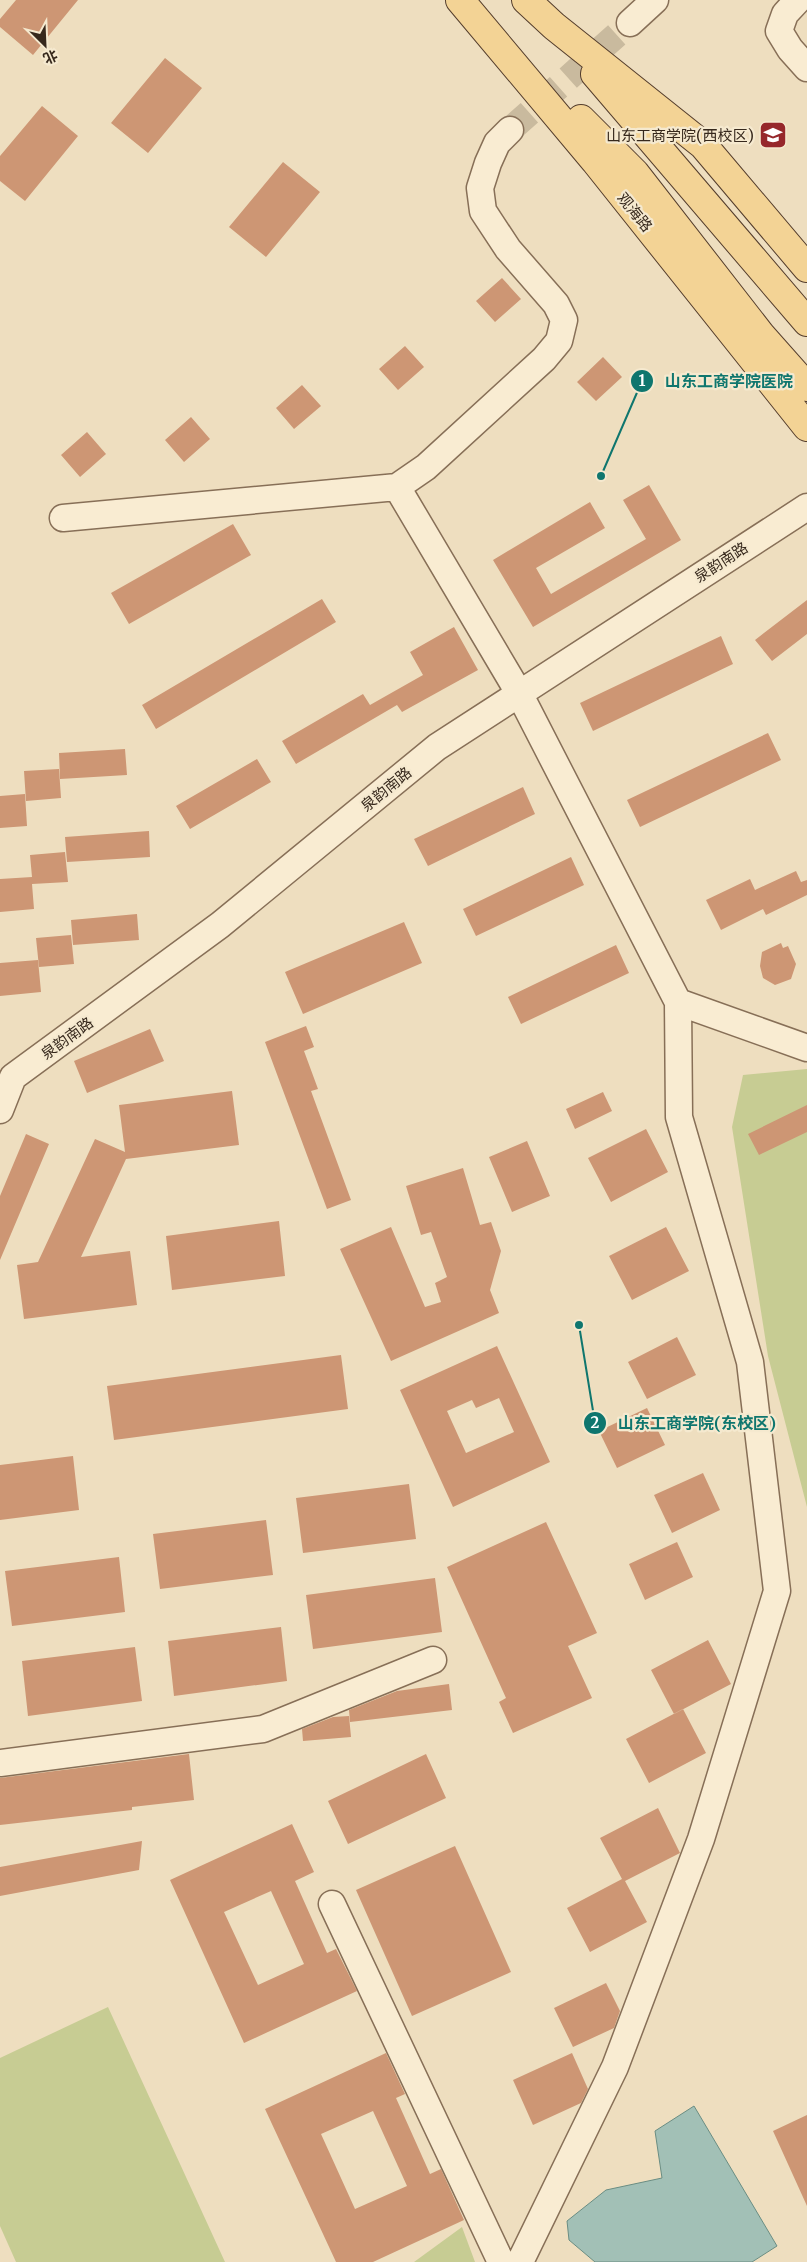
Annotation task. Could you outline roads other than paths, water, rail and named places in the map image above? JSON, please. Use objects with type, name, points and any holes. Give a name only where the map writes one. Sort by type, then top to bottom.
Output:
[{"type":"main road","name":"观海路","points":[[461,0],[635,173],[761,335],[807,387]]},
{"type":"main road","name":"观海路","points":[[461,0],[595,161],[807,427]]},
{"type":"main road","points":[[526,0],[554,26],[703,146],[807,268]]},
{"type":"main road","points":[[554,26],[807,322]]},
{"type":"street","points":[[630,23],[655,0]]},
{"type":"street","points":[[798,0],[785,14],[779,31],[790,49],[807,68]]},
{"type":"street","points":[[64,518],[398,487],[426,467],[544,359],[559,341],[564,320],[556,304],[508,249],[483,211],[480,188],[488,162],[497,143],[510,130]]},
{"type":"street","points":[[398,487],[519,693],[678,1002],[679,1117],[750,1362],[777,1591],[701,1839],[619,2058],[520,2262]]},
{"type":"street","name":"泉韵南路","points":[[0,1110],[13,1077],[220,925],[437,747],[807,507]]},
{"type":"street","points":[[678,1002],[807,1048]]},
{"type":"street","points":[[0,1763],[263,1729],[433,1660]]},
{"type":"street","points":[[332,1904],[502,2262]]},
{"type":"water","points":[[694,2106],[777,2246],[752,2262],[595,2262],[569,2240],[567,2221],[606,2190],[662,2178],[655,2131]]},
{"type":"tunnel","points":[[510,130],[630,23]]},
{"type":"place","name":"山东工商学院(西校区)","points":[[773,135]]},
{"type":"place","name":"山东工商学院医院","points":[[601,476]]},
{"type":"place","name":"山东工商学院(东校区)","points":[[579,1325]]}]
